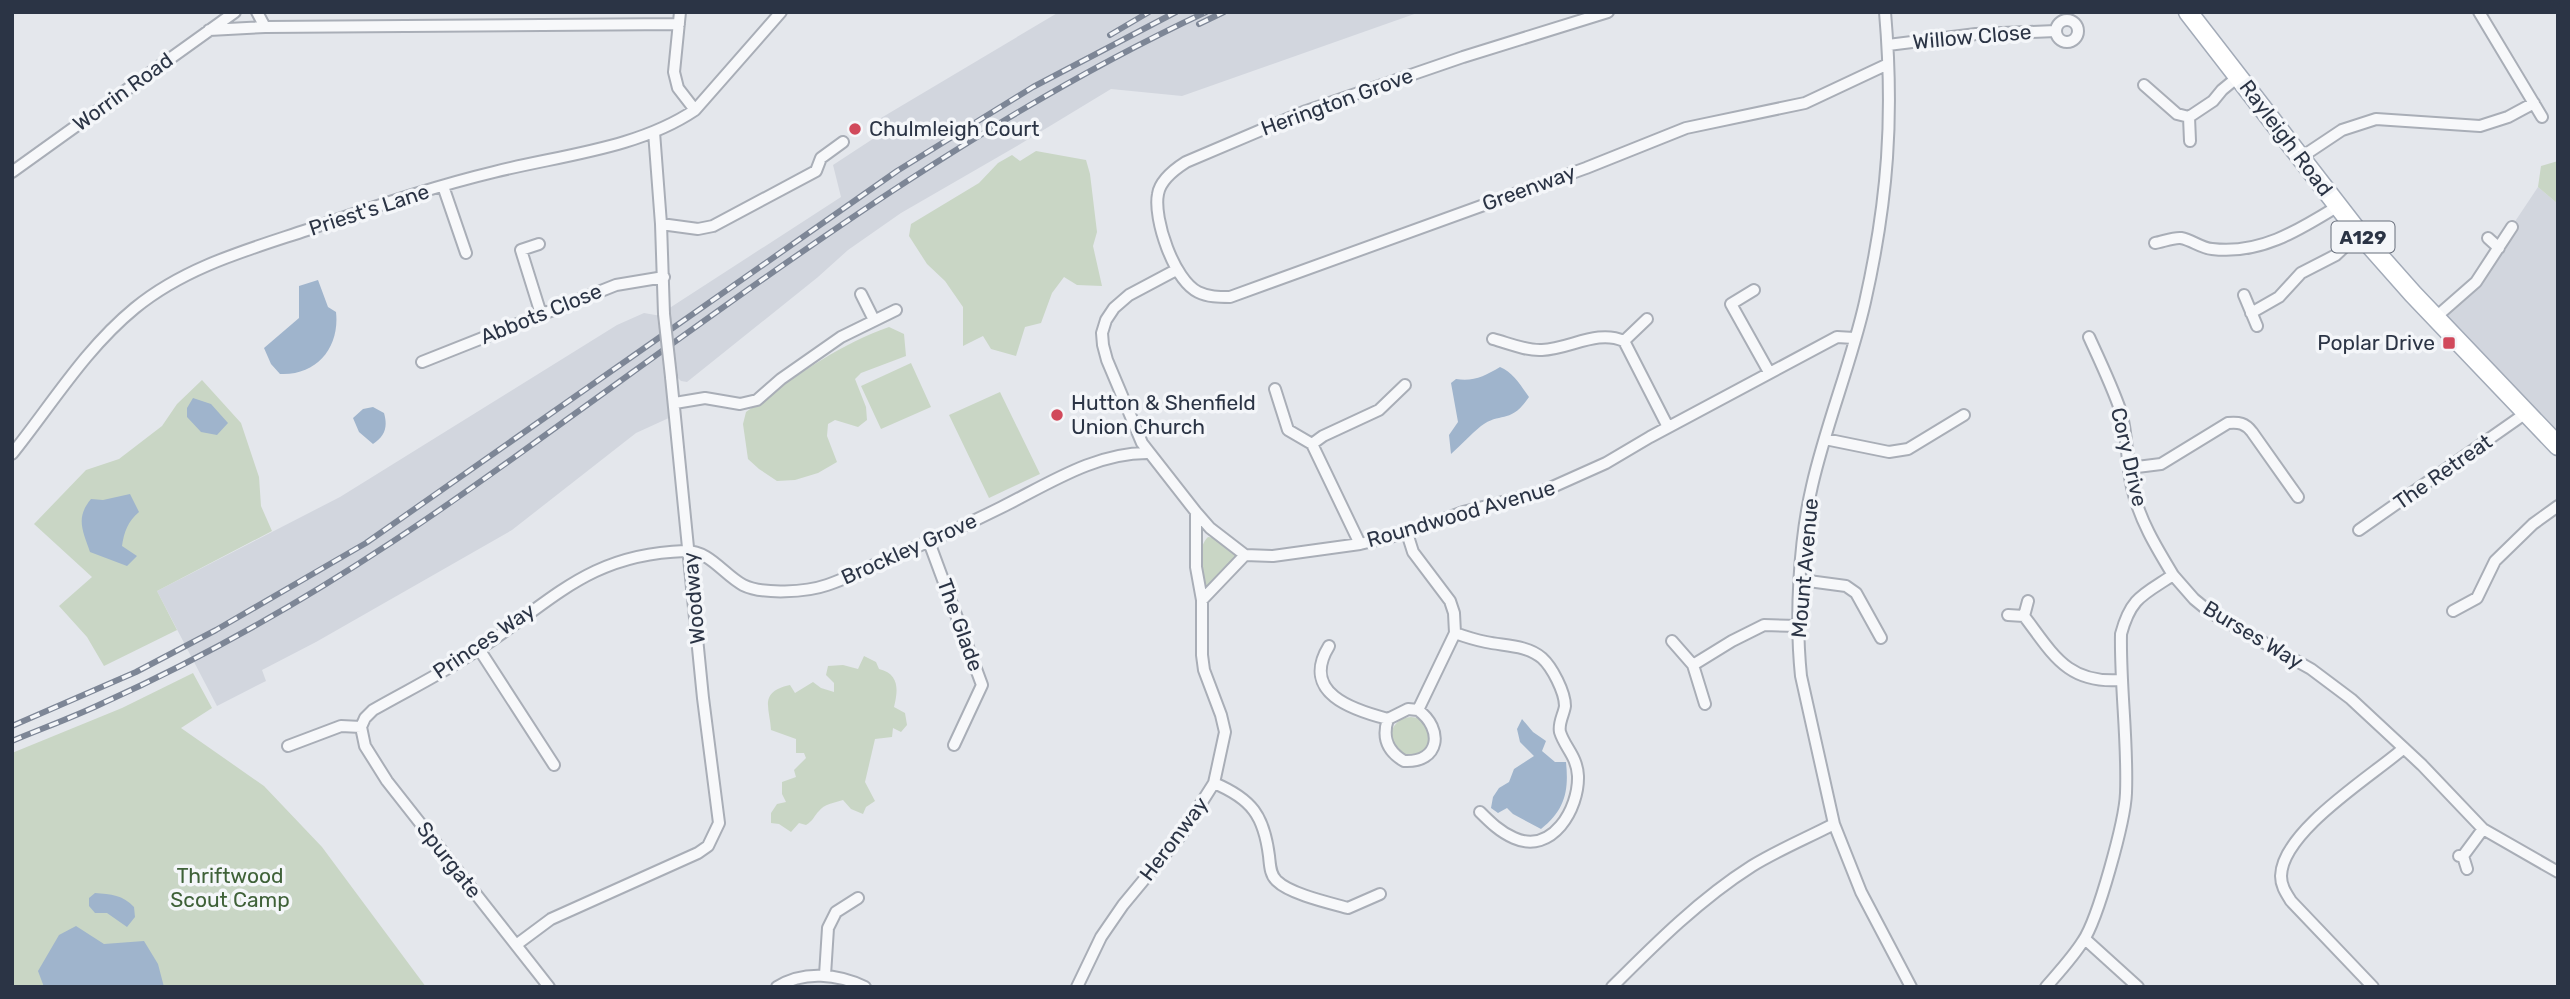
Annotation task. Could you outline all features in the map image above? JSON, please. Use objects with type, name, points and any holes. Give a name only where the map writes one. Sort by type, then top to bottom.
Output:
[{"type":"main road","name":"Rayleigh Road","points":[[2188,12],[2359,233],[2558,446]]},
{"type":"street","name":"Worrin Road","points":[[12,172],[235,12]]},
{"type":"street","points":[[257,12],[265,27]]},
{"type":"street","name":"Priest's Lane","points":[[12,453],[92,350],[134,309],[173,282],[194,270],[265,244],[443,186],[671,126],[695,110],[781,12]]},
{"type":"street","name":"Herington Grove","points":[[1176,270],[1166,244],[1157,206],[1158,191],[1174,170],[1186,162],[1306,111],[1463,57],[1608,12]]},
{"type":"street","name":"Mount Avenue","points":[[1885,12],[1890,140],[1884,201],[1867,292],[1825,439],[1806,519],[1799,626],[1801,676],[1834,824],[1861,892],[1911,987]]},
{"type":"street","points":[[2479,12],[2542,117]]},
{"type":"street","points":[[209,30],[679,18],[674,72],[678,88],[695,110]]},
{"type":"street","name":"Willow Close","points":[[1888,45],[1976,34],[2056,31]]},
{"type":"street","name":"Greenway","points":[[1176,270],[1196,292],[1214,297],[1230,297],[1586,168],[1686,128],[1805,103],[1888,64]]},
{"type":"street","points":[[2144,85],[2177,114],[2189,117],[2213,101],[2239,76]]},
{"type":"street","points":[[2300,158],[2342,130],[2367,121],[2397,119],[2480,126],[2508,117],[2534,103]]},
{"type":"street","points":[[2189,117],[2190,141]]},
{"type":"street","name":"Woodway","points":[[516,945],[551,919],[698,853],[708,846],[719,823],[703,698],[664,314],[654,132]]},
{"type":"street","points":[[661,224],[698,229],[713,226],[816,171],[821,158],[844,142]]},
{"type":"street","points":[[443,186],[466,253]]},
{"type":"street","points":[[2155,243],[2182,238],[2209,249],[2254,248],[2299,230],[2338,206]]},
{"type":"street","points":[[2436,317],[2468,292],[2489,265],[2512,227]]},
{"type":"street","points":[[2251,313],[2278,297],[2301,273],[2336,255],[2359,233]]},
{"type":"street","points":[[2487,238],[2499,248]]},
{"type":"street","points":[[539,244],[521,250],[541,314]]},
{"type":"street","points":[[1176,270],[1129,295],[1114,308],[1102,333],[1107,360],[1136,431],[1149,453],[1210,528],[1245,555],[1202,600]]},
{"type":"street","name":"Abbots Close","points":[[422,362],[616,285],[664,277]]},
{"type":"street","points":[[1754,290],[1731,304],[1769,372]]},
{"type":"street","points":[[861,294],[874,320]]},
{"type":"street","points":[[2244,295],[2257,326]]},
{"type":"street","points":[[675,403],[705,398],[740,404],[757,400],[781,379],[841,337],[896,310]]},
{"type":"street","points":[[1624,341],[1647,319]]},
{"type":"street","points":[[1493,339],[1538,350],[1601,336],[1612,336],[1624,341],[1668,427]]},
{"type":"street","name":"Roundwood Avenue","points":[[1245,555],[1273,556],[1360,544],[1407,533],[1463,512],[1539,493],[1606,463],[1837,337],[1854,338]]},
{"type":"street","name":"Cory Drive","points":[[2089,337],[2120,411],[2132,487],[2143,519],[2153,543],[2173,575]]},
{"type":"street","points":[[1312,444],[1323,436],[1379,410],[1405,385]]},
{"type":"street","points":[[1275,389],[1288,430],[1312,444],[1360,544]]},
{"type":"street","name":"The Retreat","points":[[2359,530],[2526,413]]},
{"type":"street","points":[[1825,439],[1889,452],[1908,449],[1964,415]]},
{"type":"street","points":[[2129,468],[2161,464],[2228,423],[2236,422],[2246,425],[2252,432],[2298,497]]},
{"type":"street","points":[[1127,453],[1136,431]]},
{"type":"street","name":"Brockley Grove","points":[[690,551],[720,566],[745,586],[795,591],[826,586],[929,542],[1086,465],[1127,453],[1149,453]]},
{"type":"street","points":[[2453,611],[2477,598],[2495,561],[2533,524],[2558,506]]},
{"type":"street","name":"Heronway","points":[[1077,987],[1101,937],[1123,905],[1181,835],[1214,783],[1225,732],[1202,655],[1202,600],[1196,566],[1196,512]]},
{"type":"street","points":[[1407,533],[1413,552],[1450,601],[1455,634],[1418,710]]},
{"type":"street","name":"The Glade","points":[[929,542],[982,685],[954,745]]},
{"type":"street","name":"Princes Way","points":[[361,727],[373,710],[479,649],[565,587],[597,569],[615,561],[653,553],[690,551]]},
{"type":"street","points":[[2046,987],[2085,939],[2121,824],[2126,797],[2121,634],[2126,615],[2136,599],[2173,575]]},
{"type":"street","name":"Burses Way","points":[[2173,575],[2194,599],[2211,613],[2311,669],[2351,699],[2404,748],[2483,829],[2558,872]]},
{"type":"street","points":[[1801,580],[1846,586],[1856,593],[1881,638]]},
{"type":"street","points":[[2024,615],[2028,601]]},
{"type":"street","points":[[2008,615],[2024,615]]},
{"type":"street","points":[[2024,615],[2054,654],[2076,674],[2088,678],[2121,680]]},
{"type":"street","points":[[1693,665],[1764,625],[1799,626]]},
{"type":"street","points":[[1455,634],[1534,653],[1546,662],[1560,690],[1565,708],[1560,731],[1573,754],[1578,777],[1573,804],[1567,818],[1559,830],[1548,837],[1525,841],[1505,834],[1480,812]]},
{"type":"street","points":[[1672,641],[1693,665],[1705,704]]},
{"type":"street","points":[[1329,646],[1320,671],[1328,691],[1356,711],[1388,719],[1408,709],[1418,710],[1432,723],[1436,737],[1433,749],[1422,759],[1404,761],[1392,752],[1385,738],[1388,719]]},
{"type":"street","points":[[479,649],[554,765]]},
{"type":"street","points":[[288,746],[341,726],[361,727]]},
{"type":"street","name":"Spurgate","points":[[361,727],[365,746],[387,781],[549,987]]},
{"type":"street","points":[[2372,987],[2291,901],[2282,886],[2281,875],[2288,855],[2309,826],[2404,748]]},
{"type":"street","points":[[1214,783],[1242,797],[1255,809],[1267,837],[1272,876],[1282,886],[1348,908],[1380,894]]},
{"type":"street","points":[[1612,987],[1665,934],[1719,889],[1753,866],[1834,824]]},
{"type":"street","points":[[2467,869],[2461,856],[2483,829]]},
{"type":"street","points":[[825,975],[828,928],[836,912],[858,898]]},
{"type":"street","points":[[2085,939],[2138,987]]},
{"type":"street","points":[[777,987],[807,977],[825,975],[845,978],[865,987]]},
{"type":"shaded area","points":[[1059,12],[1420,12],[1182,96],[1111,89],[901,213],[848,250],[687,382],[681,381],[675,375],[668,309],[841,197],[833,165],[888,129],[881,118]]},
{"type":"shaded area","points":[[2538,187],[2558,204],[2558,432],[2443,312],[2468,292]]},
{"type":"shaded area","points":[[644,313],[661,316],[671,417],[636,433],[512,530],[262,670],[266,681],[217,706],[157,591],[340,497],[617,325]]},
{"type":"green space","points":[[1036,151],[1086,160],[1097,232],[1093,246],[1102,286],[1077,285],[1064,277],[1052,293],[1041,323],[1025,327],[1016,356],[991,349],[983,336],[963,346],[963,307],[945,281],[927,264],[909,236],[911,224],[979,183],[998,163],[1012,155],[1020,161]]},
{"type":"green space","points":[[2558,161],[2558,204],[2538,187],[2541,166]]},
{"type":"green space","points":[[889,327],[904,334],[906,356],[861,373],[855,379],[866,407],[867,420],[858,427],[835,420],[828,424],[827,436],[837,462],[818,473],[795,480],[777,481],[748,459],[743,424],[746,412],[832,354]]},
{"type":"green space","points":[[911,363],[931,407],[881,429],[861,386]]},
{"type":"green space","points":[[202,380],[241,423],[259,477],[261,506],[272,531],[157,591],[177,630],[104,666],[87,637],[59,606],[92,577],[34,524],[86,470],[119,459],[162,426],[177,404]]},
{"type":"green space","points":[[1000,392],[1040,474],[989,498],[949,415]]},
{"type":"green space","points":[[1208,537],[1215,538],[1239,556],[1207,590],[1204,588],[1201,561],[1202,548]]},
{"type":"green space","points":[[864,656],[876,662],[879,669],[886,671],[894,679],[897,689],[894,707],[905,713],[907,725],[901,732],[893,728],[892,737],[875,739],[865,782],[875,801],[866,807],[863,814],[851,809],[843,800],[830,804],[821,809],[806,825],[799,823],[791,832],[779,824],[771,823],[771,813],[777,804],[786,802],[782,794],[782,782],[796,777],[794,770],[806,758],[804,753],[796,753],[796,739],[771,730],[768,708],[770,697],[780,688],[790,685],[795,693],[813,682],[834,692],[834,683],[826,675],[828,666],[843,665],[858,669]]},
{"type":"green space","name":"Thriftwood Scout Camp","points":[[193,673],[212,708],[181,728],[264,786],[322,847],[426,987],[12,987],[12,753],[122,708]]},
{"type":"green space","points":[[1411,717],[1419,718],[1425,723],[1430,729],[1430,745],[1425,751],[1419,756],[1411,757],[1403,756],[1397,751],[1392,745],[1391,737],[1392,729],[1397,723],[1403,718]]},
{"type":"water","points":[[318,280],[328,307],[336,312],[334,337],[330,348],[323,357],[305,370],[280,374],[271,364],[264,348],[299,318],[299,286]]},
{"type":"water","points":[[1500,367],[1513,376],[1529,397],[1511,415],[1481,426],[1451,454],[1449,435],[1458,422],[1451,383],[1456,379],[1479,378]]},
{"type":"water","points":[[193,398],[211,404],[228,423],[217,435],[201,432],[187,417],[187,408]]},
{"type":"water","points":[[373,407],[384,413],[386,423],[383,434],[373,444],[359,432],[353,418],[363,409]]},
{"type":"water","points":[[130,494],[139,512],[125,531],[122,546],[137,556],[127,566],[90,552],[82,519],[91,499],[103,500]]},
{"type":"water","points":[[1522,719],[1533,732],[1546,741],[1542,751],[1555,762],[1566,762],[1564,799],[1555,815],[1541,829],[1507,808],[1498,813],[1491,808],[1493,797],[1499,788],[1509,782],[1514,769],[1534,756],[1520,742],[1517,729]]},
{"type":"water","points":[[95,893],[116,896],[134,907],[135,917],[127,927],[107,913],[95,913],[89,906],[89,898]]},
{"type":"water","points":[[76,926],[104,944],[144,941],[158,964],[164,987],[44,987],[38,971],[59,935]]},
{"type":"railway","points":[[1110,35],[1149,12]]},
{"type":"railway","points":[[12,726],[136,672],[216,630],[366,543],[897,171],[1033,87],[1176,12]]},
{"type":"railway","points":[[12,741],[140,686],[251,628],[323,586],[443,508],[741,294],[891,192],[1045,96],[1206,12]]},
{"type":"railway","points":[[1199,24],[1224,12]]},
{"type":"place","name":"Chulmleigh Court","points":[[855,129]]},
{"type":"place","name":"Poplar Drive","points":[[2449,343]]},
{"type":"place","name":"Hutton & Shenfield Union Church","points":[[1057,415]]}]
